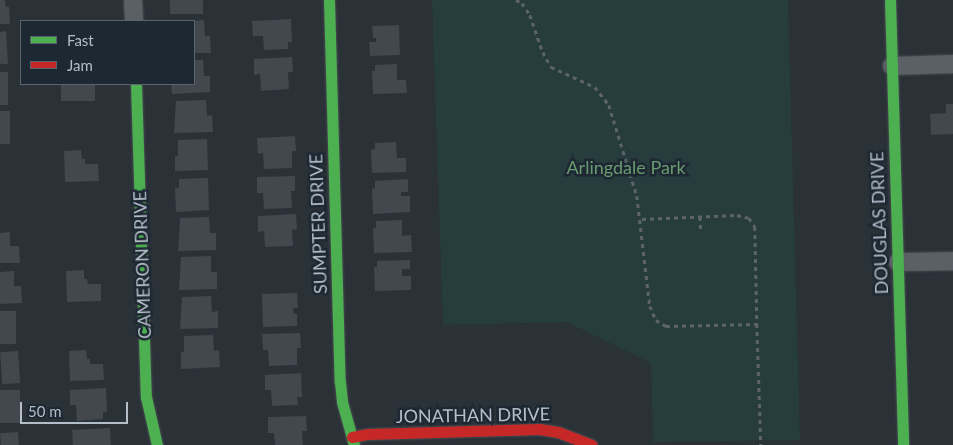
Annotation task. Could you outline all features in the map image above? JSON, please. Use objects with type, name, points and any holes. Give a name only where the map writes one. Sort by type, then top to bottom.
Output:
[{"type":"street","points":[[133,0],[134,20]]},
{"type":"street","name":"SUMPTER DRIVE","points":[[330,0],[340,382],[342,402],[353,441]]},
{"type":"street","name":"DOUGLAS DRIVE","points":[[890,0],[903,445]]},
{"type":"street","points":[[892,66],[953,64]]},
{"type":"street","name":"CAMERON DRIVE","points":[[136,85],[146,397],[157,445]]},
{"type":"street","points":[[898,262],[953,261]]},
{"type":"street","name":"JONATHAN DRIVE","points":[[353,441],[368,434],[524,428],[557,438],[592,445]]},
{"type":"path","points":[[516,0],[522,1],[530,15],[543,52],[551,67],[595,86],[609,105],[637,196],[642,219],[650,306],[656,320],[666,326],[757,324]]},
{"type":"path","points":[[642,219],[738,215],[749,218],[756,227],[761,445]]},
{"type":"path","points":[[700,217],[701,233]]},
{"type":"green space","name":"Arlingdale Park","points":[[432,0],[788,0],[800,440],[653,442],[651,363],[567,322],[443,325]]},
{"type":"building","points":[[0,0],[5,0],[6,7],[9,7],[10,24],[0,24]]},
{"type":"building","points":[[170,0],[203,0],[203,14],[170,14]]},
{"type":"building","points":[[291,19],[292,42],[288,42],[288,49],[264,50],[263,36],[253,36],[252,21]]},
{"type":"building","points":[[204,20],[205,36],[210,36],[211,53],[195,53],[195,21]]},
{"type":"building","points":[[399,25],[400,55],[370,56],[369,42],[376,42],[376,38],[373,38],[372,26]]},
{"type":"building","points":[[6,31],[8,64],[0,64],[0,32]]},
{"type":"building","points":[[292,57],[293,72],[288,72],[289,89],[261,91],[260,74],[254,75],[254,59]]},
{"type":"building","points":[[195,60],[203,60],[204,76],[210,76],[210,92],[172,94],[171,85],[195,85]]},
{"type":"building","points":[[397,64],[397,80],[406,80],[407,93],[373,94],[372,71],[375,71],[375,65]]},
{"type":"building","points":[[0,72],[8,72],[8,105],[0,105]]},
{"type":"building","points":[[61,85],[95,85],[95,101],[61,101]]},
{"type":"building","points":[[206,100],[207,116],[212,115],[213,132],[174,133],[176,101]]},
{"type":"building","points":[[946,104],[953,104],[953,134],[931,135],[930,114],[946,113]]},
{"type":"building","points":[[0,111],[10,111],[10,144],[0,144]]},
{"type":"building","points":[[295,136],[296,151],[292,151],[292,168],[264,169],[263,153],[258,154],[257,138]]},
{"type":"building","points":[[207,139],[208,170],[175,171],[175,157],[178,156],[178,140]]},
{"type":"building","points":[[396,142],[397,158],[406,158],[406,172],[372,173],[371,150],[375,149],[375,143]]},
{"type":"building","points":[[81,150],[82,159],[85,159],[85,164],[98,164],[99,181],[65,182],[64,151]]},
{"type":"building","points":[[295,176],[295,191],[291,191],[292,208],[264,209],[263,193],[257,193],[257,177]]},
{"type":"building","points":[[208,178],[209,210],[176,212],[175,188],[179,188],[179,179]]},
{"type":"building","points":[[408,179],[408,192],[401,192],[401,196],[410,196],[410,212],[373,214],[372,189],[375,188],[375,181]]},
{"type":"building","points":[[296,214],[297,229],[292,230],[293,246],[265,247],[264,231],[258,232],[258,216]]},
{"type":"building","points":[[209,217],[210,233],[216,233],[216,250],[178,251],[180,218]]},
{"type":"building","points":[[402,220],[402,236],[411,235],[412,252],[374,253],[373,228],[376,228],[376,221]]},
{"type":"building","points":[[10,232],[10,246],[19,246],[20,263],[0,263],[0,233]]},
{"type":"building","points":[[211,256],[211,272],[217,272],[217,289],[179,290],[181,257]]},
{"type":"building","points":[[410,260],[410,269],[402,269],[402,276],[411,276],[411,290],[375,291],[374,267],[377,267],[377,261]]},
{"type":"building","points":[[84,270],[84,279],[87,279],[88,284],[101,284],[101,301],[67,302],[66,271]]},
{"type":"building","points":[[14,271],[14,286],[21,286],[22,303],[0,304],[0,272]]},
{"type":"building","points":[[297,293],[298,308],[293,308],[294,314],[297,314],[297,326],[263,327],[262,294]]},
{"type":"building","points":[[211,296],[212,312],[218,311],[218,328],[180,329],[182,297]]},
{"type":"building","points":[[0,311],[16,311],[16,344],[0,344]]},
{"type":"building","points":[[300,333],[301,348],[297,348],[297,365],[269,366],[268,350],[263,350],[262,334]]},
{"type":"building","points":[[213,335],[214,351],[219,350],[220,367],[181,369],[181,352],[184,352],[184,336]]},
{"type":"building","points":[[86,350],[87,359],[90,359],[90,364],[103,364],[104,380],[70,381],[69,351]]},
{"type":"building","points":[[18,351],[20,383],[2,384],[0,352]]},
{"type":"building","points":[[301,373],[302,397],[297,397],[298,405],[272,406],[271,390],[265,390],[265,375]]},
{"type":"building","points":[[106,388],[107,412],[103,412],[103,419],[77,421],[76,405],[70,405],[70,390]]},
{"type":"building","points":[[0,390],[20,390],[20,423],[0,423]]},
{"type":"building","points":[[306,416],[307,431],[302,431],[303,445],[275,445],[274,433],[268,433],[268,417]]},
{"type":"building","points":[[110,428],[111,445],[73,445],[72,430]]},
{"type":"building","points":[[18,432],[19,445],[1,445],[0,433]]},
{"type":"traffic: fast","points":[[329,0],[340,382],[342,402],[354,445]]},
{"type":"traffic: fast","points":[[890,0],[903,445]]},
{"type":"traffic: fast","points":[[136,85],[146,397],[157,445]]},
{"type":"traffic: jam","points":[[352,437],[368,434],[539,429],[558,432],[592,445]]}]
